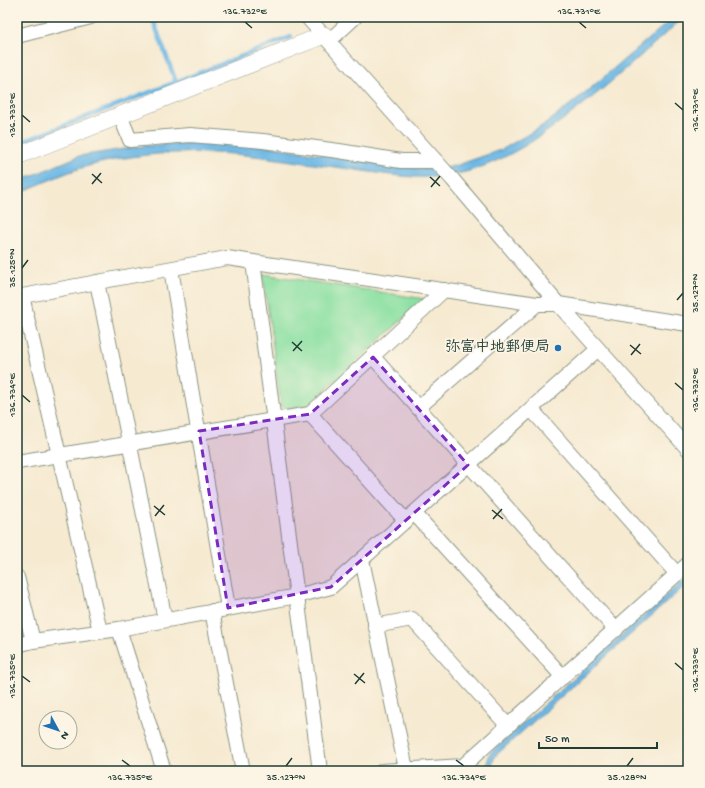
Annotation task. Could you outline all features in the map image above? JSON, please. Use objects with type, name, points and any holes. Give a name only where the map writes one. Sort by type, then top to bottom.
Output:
[{"type":"street","points":[[17,36],[91,17]]},
{"type":"street","points":[[307,17],[453,180],[558,304],[688,449]]},
{"type":"street","points":[[17,156],[120,115],[326,38],[355,17]]},
{"type":"street","points":[[120,115],[130,140],[190,135],[263,141],[401,161],[437,163]]},
{"type":"street","points":[[100,631],[20,297],[227,258],[537,304],[558,304],[688,324]]},
{"type":"street","points":[[253,262],[320,771]]},
{"type":"street","points":[[171,268],[228,608]]},
{"type":"street","points":[[98,282],[165,620]]},
{"type":"street","points":[[17,462],[310,414],[444,290]]},
{"type":"street","points":[[418,408],[537,304]]},
{"type":"street","points":[[17,645],[33,641],[119,629],[297,596],[331,587],[598,349]]},
{"type":"street","points":[[373,357],[616,630]]},
{"type":"street","points":[[531,409],[677,574]]},
{"type":"street","points":[[310,414],[563,677]]},
{"type":"street","points":[[362,560],[406,770]]},
{"type":"street","points":[[382,771],[463,766],[688,564]]},
{"type":"street","points":[[17,577],[33,641]]},
{"type":"street","points":[[212,611],[243,771]]},
{"type":"street","points":[[375,626],[412,619],[508,726]]},
{"type":"street","points":[[119,629],[164,771]]},
{"type":"highlighted area","points":[[373,357],[468,465],[331,587],[228,608],[199,431],[310,414]]},
{"type":"green space","points":[[263,274],[425,299],[308,405],[285,409],[281,405]]},
{"type":"water","points":[[674,17],[684,17],[618,76],[576,110],[538,137],[512,153],[469,171],[441,176],[413,177],[246,155],[221,153],[171,153],[122,158],[98,163],[75,170],[17,194],[17,182],[79,156],[143,146],[197,142],[261,145],[402,167],[433,169],[455,166],[503,149],[547,123]]},
{"type":"water","points":[[688,576],[688,583],[495,756],[490,771],[487,771],[488,759],[491,752]]},
{"type":"waterway","points":[[155,17],[153,20],[176,82]]},
{"type":"waterway","points":[[17,144],[291,37]]},
{"type":"place","name":"弥富中地郵便局","points":[[558,348]]}]
